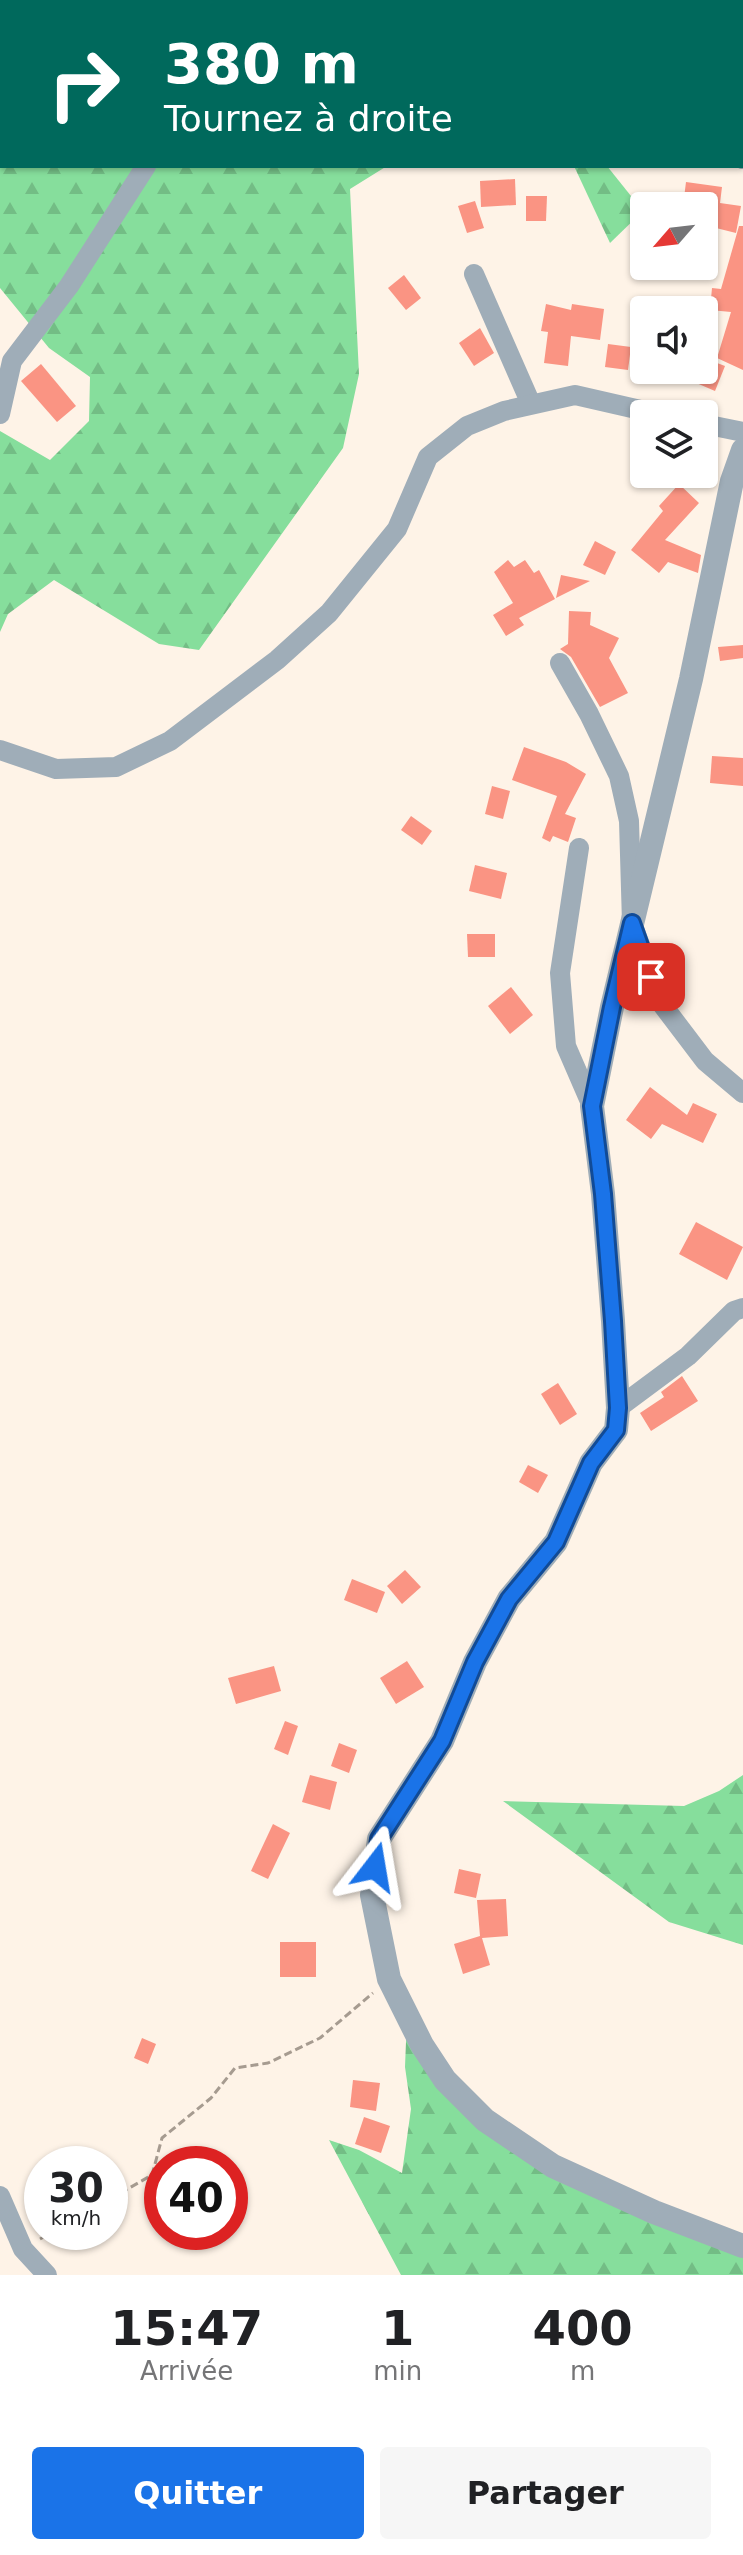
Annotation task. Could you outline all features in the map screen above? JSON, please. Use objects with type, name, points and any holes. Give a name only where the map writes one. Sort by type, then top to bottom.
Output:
[{"type":"street","points":[[0,414],[12,361],[69,286],[145,168]]},
{"type":"street","points":[[474,274],[531,404]]},
{"type":"street","points":[[0,750],[56,769],[116,767],[170,741],[277,660],[329,613],[397,529],[428,457],[467,426],[504,411],[575,395],[630,408]]},
{"type":"street","points":[[718,427],[743,432]]},
{"type":"street","points":[[592,1106],[612,1007],[691,679],[732,481],[743,450]]},
{"type":"street","points":[[560,663],[619,776],[629,821],[632,923],[661,1003],[705,1061],[743,1093]]},
{"type":"street","points":[[579,848],[560,973],[566,1046],[592,1106],[603,1194],[618,1408],[616,1430],[591,1463],[556,1542],[509,1599],[475,1662],[442,1741],[379,1839],[372,1895],[389,1979],[422,2045],[445,2080],[485,2120],[553,2166],[654,2212],[743,2246]]},
{"type":"street","points":[[618,1408],[688,1356],[734,1311],[743,1308]]},
{"type":"street","points":[[0,2196],[23,2249],[47,2275]]},
{"type":"path","points":[[128,2189],[152,2175],[162,2138],[211,2098],[235,2068],[268,2063],[320,2038],[389,1979]]},
{"type":"green space","points":[[0,168],[384,168],[350,189],[359,374],[343,448],[199,650],[159,644],[54,580],[8,614],[0,632],[0,431],[50,460],[89,421],[90,377],[49,348],[0,288]]},
{"type":"green space","points":[[575,168],[609,168],[630,195],[630,224],[610,243]]},
{"type":"green space","points":[[743,1775],[743,1945],[669,1922],[503,1801],[684,1806],[719,1791]]},
{"type":"green space","points":[[407,2017],[485,2120],[743,2246],[743,2275],[401,2275],[329,2140],[359,2150],[402,2173],[411,2109],[405,2067]]},
{"type":"building","points":[[515,179],[516,205],[481,207],[480,181]]},
{"type":"building","points":[[686,182],[722,187],[720,203],[741,206],[736,233],[718,228],[718,192],[685,192]]},
{"type":"building","points":[[526,196],[547,196],[546,221],[526,221]]},
{"type":"building","points":[[475,201],[484,228],[467,233],[458,206]]},
{"type":"building","points":[[739,226],[743,226],[743,370],[718,358],[731,312],[718,311],[718,296],[711,296],[712,288],[721,289]]},
{"type":"building","points":[[404,275],[421,298],[406,310],[388,288]]},
{"type":"building","points":[[546,304],[571,310],[572,304],[604,309],[600,340],[571,336],[568,366],[544,363],[548,332],[541,331]]},
{"type":"building","points":[[480,328],[494,353],[474,366],[459,343]]},
{"type":"building","points":[[608,344],[630,347],[628,370],[605,367]]},
{"type":"building","points":[[718,363],[725,366],[718,384]]},
{"type":"building","points":[[41,364],[76,406],[57,422],[21,381]]},
{"type":"building","points":[[699,384],[718,384],[715,391]]},
{"type":"building","points":[[675,488],[683,488],[699,503],[665,540],[701,555],[698,573],[668,562],[659,573],[631,550],[663,511],[659,506]]},
{"type":"building","points":[[595,541],[616,552],[605,575],[583,565]]},
{"type":"building","points":[[508,560],[514,567],[525,560],[534,573],[539,570],[555,599],[519,618],[524,625],[506,636],[493,615],[513,603],[494,572]]},
{"type":"building","points":[[561,575],[590,581],[556,598]]},
{"type":"building","points":[[569,611],[591,612],[590,625],[619,638],[609,658],[628,693],[600,707],[571,657],[560,649],[568,644]]},
{"type":"building","points":[[743,645],[743,658],[720,661],[718,647]]},
{"type":"building","points":[[524,747],[566,762],[586,774],[565,814],[576,818],[568,842],[553,836],[550,842],[542,838],[557,796],[512,780]]},
{"type":"building","points":[[712,756],[743,758],[743,786],[710,783]]},
{"type":"building","points":[[492,786],[510,791],[503,819],[485,814]]},
{"type":"building","points":[[411,816],[432,831],[422,845],[401,830]]},
{"type":"building","points":[[475,865],[507,873],[501,899],[469,891]]},
{"type":"building","points":[[467,934],[495,934],[495,957],[468,957]]},
{"type":"building","points":[[511,987],[533,1015],[510,1034],[488,1006]]},
{"type":"building","points":[[650,1087],[687,1115],[693,1103],[717,1114],[703,1143],[662,1124],[651,1139],[626,1120]]},
{"type":"building","points":[[696,1222],[743,1247],[727,1280],[679,1254]]},
{"type":"building","points":[[682,1376],[698,1401],[651,1431],[640,1413],[664,1397],[661,1392]]},
{"type":"building","points":[[558,1383],[577,1414],[560,1425],[541,1394]]},
{"type":"building","points":[[528,1465],[548,1475],[538,1493],[519,1482]]},
{"type":"building","points":[[405,1570],[421,1587],[402,1604],[387,1586]]},
{"type":"building","points":[[352,1579],[385,1592],[377,1613],[344,1600]]},
{"type":"building","points":[[407,1661],[424,1687],[396,1704],[380,1678]]},
{"type":"building","points":[[274,1666],[281,1691],[236,1704],[228,1678]]},
{"type":"building","points":[[285,1721],[298,1726],[288,1755],[274,1749]]},
{"type":"building","points":[[339,1743],[357,1750],[349,1773],[331,1766]]},
{"type":"building","points":[[310,1775],[337,1782],[330,1810],[302,1802]]},
{"type":"building","points":[[273,1824],[290,1833],[268,1879],[251,1871]]},
{"type":"building","points":[[459,1869],[481,1874],[476,1898],[454,1893]]},
{"type":"building","points":[[506,1899],[508,1936],[482,1938],[490,1965],[463,1974],[454,1944],[480,1936],[477,1900]]},
{"type":"building","points":[[280,1942],[316,1942],[316,1977],[280,1977]]},
{"type":"building","points":[[142,2038],[156,2044],[148,2064],[134,2058]]},
{"type":"building","points":[[353,2080],[380,2083],[376,2111],[350,2107]]},
{"type":"building","points":[[364,2117],[390,2126],[381,2153],[355,2144]]},
{"type":"route","points":[[375,1867],[379,1839],[442,1741],[475,1662],[509,1599],[556,1542],[591,1463],[616,1430],[618,1408],[613,1321],[592,1106],[632,923],[651,977]]}]
